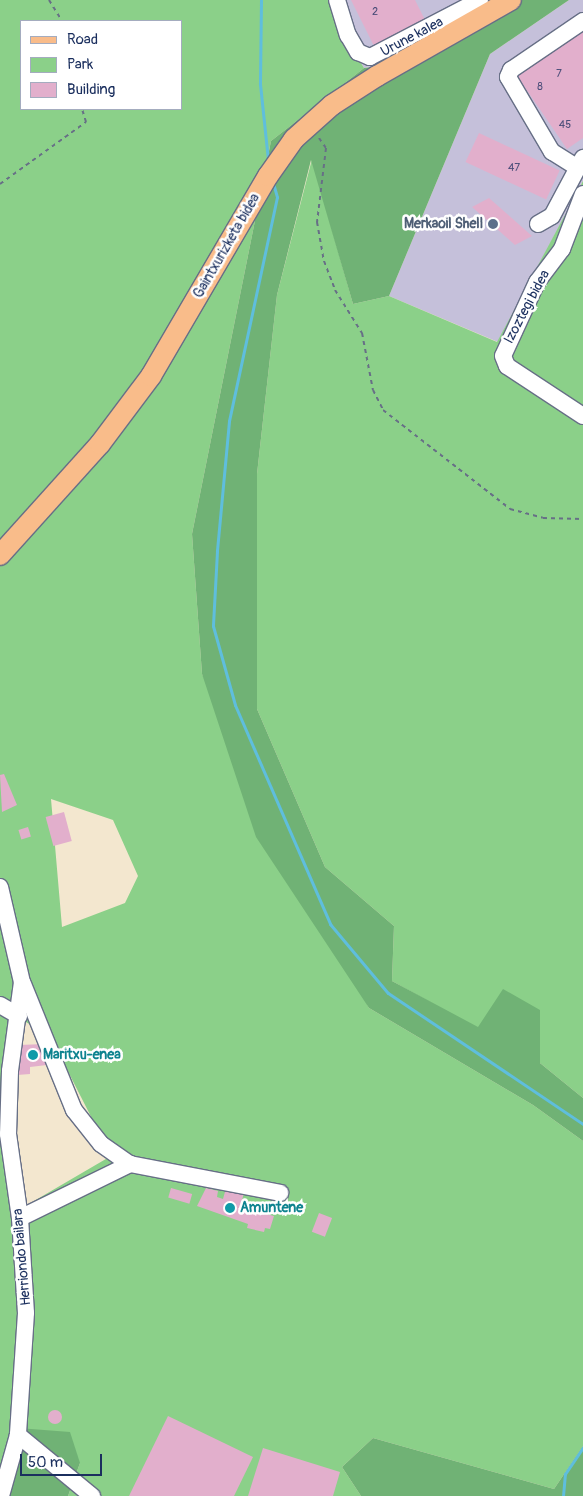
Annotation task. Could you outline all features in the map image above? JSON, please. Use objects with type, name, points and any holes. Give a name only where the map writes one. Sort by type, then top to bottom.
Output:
[{"type":"main road","name":"Gaintxurizketa bidea","points":[[0,555],[100,444],[151,376],[268,176],[309,123],[377,76],[511,0]]},
{"type":"street","name":"Urune kalea","points":[[336,0],[348,35],[358,52],[370,57],[480,0]]},
{"type":"street","points":[[538,224],[552,216],[580,163],[552,152],[508,77],[511,70],[583,21]]},
{"type":"street","name":"Izoztegi bidea","points":[[583,194],[562,249],[537,282],[503,356],[507,366],[583,416]]},
{"type":"street","name":"Herriondo bailara","points":[[0,887],[22,982],[9,1080],[8,1134],[20,1218],[26,1313],[18,1435],[2,1496]]},
{"type":"street","points":[[22,982],[74,1110],[101,1144],[130,1164],[280,1193]]},
{"type":"street","points":[[0,1005],[18,1016]]},
{"type":"street","points":[[20,1218],[130,1164]]},
{"type":"street","points":[[18,1435],[92,1496]]},
{"type":"path","points":[[49,0],[61,20]]},
{"type":"path","points":[[0,184],[86,122],[82,110]]},
{"type":"path","points":[[309,123],[326,148],[317,222],[324,261],[335,290],[362,333],[373,390],[383,410],[510,509],[543,518],[583,519]]},
{"type":"shaded area","points":[[331,0],[500,0],[383,66],[364,68],[333,18]]},
{"type":"shaded area","points":[[569,0],[583,0],[583,181],[498,342],[389,296],[490,54]]},
{"type":"green space","points":[[0,0],[331,0],[333,18],[364,68],[271,141],[192,534],[202,674],[369,1008],[533,1105],[583,1141],[583,1446],[554,1489],[373,1438],[342,1467],[361,1496],[68,1496],[80,1463],[0,1479]],"holes":[[[51,799],[113,820],[138,876],[125,903],[62,927]],[[24,1021],[50,1036],[111,1156],[22,1208],[7,1106]]]},
{"type":"green space","points":[[500,0],[569,0],[490,54],[389,296],[353,304],[311,160],[277,295],[257,474],[257,709],[325,867],[394,926],[392,981],[478,1027],[503,989],[540,1010],[540,1063],[583,1098],[583,1141],[533,1105],[369,1008],[256,837],[202,674],[192,534],[271,141],[364,68],[383,66]]},
{"type":"green space","points":[[312,159],[353,304],[389,296],[497,342],[583,181],[583,1098],[540,1063],[392,981],[394,926],[325,867],[257,709],[257,474],[277,295]]},
{"type":"green space","points":[[18,1428],[70,1432],[80,1463],[68,1496],[0,1496]]},
{"type":"green space","points":[[373,1438],[554,1489],[583,1446],[583,1496],[361,1496],[342,1467]]},
{"type":"building","points":[[351,0],[415,0],[425,20],[374,46]]},
{"type":"building","points":[[583,26],[583,138],[567,149],[515,73]]},
{"type":"building","points":[[479,133],[560,171],[546,200],[465,162]]},
{"type":"building","points":[[489,198],[532,236],[515,245],[472,207]]},
{"type":"building","points":[[4,774],[17,805],[2,812],[0,775]]},
{"type":"building","points":[[64,812],[72,841],[53,846],[46,817]]},
{"type":"building","points":[[28,827],[31,837],[21,839],[18,830]]},
{"type":"building","name":"Maritxu-enea","points":[[45,1044],[47,1065],[30,1067],[30,1074],[17,1075],[19,1045]]},
{"type":"building","points":[[171,1188],[192,1194],[189,1204],[168,1198]]},
{"type":"building","name":"Amuntene","points":[[206,1188],[218,1191],[217,1197],[223,1199],[226,1188],[244,1193],[240,1207],[274,1216],[270,1229],[265,1228],[264,1232],[247,1228],[248,1224],[197,1206]]},
{"type":"building","points":[[319,1213],[332,1218],[325,1237],[312,1232]]},
{"type":"building","points":[[55,1410],[60,1412],[62,1417],[60,1422],[55,1424],[50,1422],[48,1417],[50,1412]]},
{"type":"building","points":[[168,1416],[253,1457],[234,1496],[129,1496]]},
{"type":"building","points":[[263,1448],[340,1472],[333,1496],[248,1496]]},
{"type":"waterway","points":[[261,0],[260,84],[268,160]]},
{"type":"waterway","points":[[273,183],[277,197],[229,421],[217,551],[213,626],[235,705],[330,924],[388,993],[583,1124]]},
{"type":"waterway","points":[[563,1496],[565,1474],[583,1447]]},
{"type":"place","name":"Merkaoil Shell","points":[[493,224]]},
{"type":"place","name":"Maritxu-enea","points":[[33,1055]]},
{"type":"place","name":"Amuntene","points":[[230,1208]]}]
